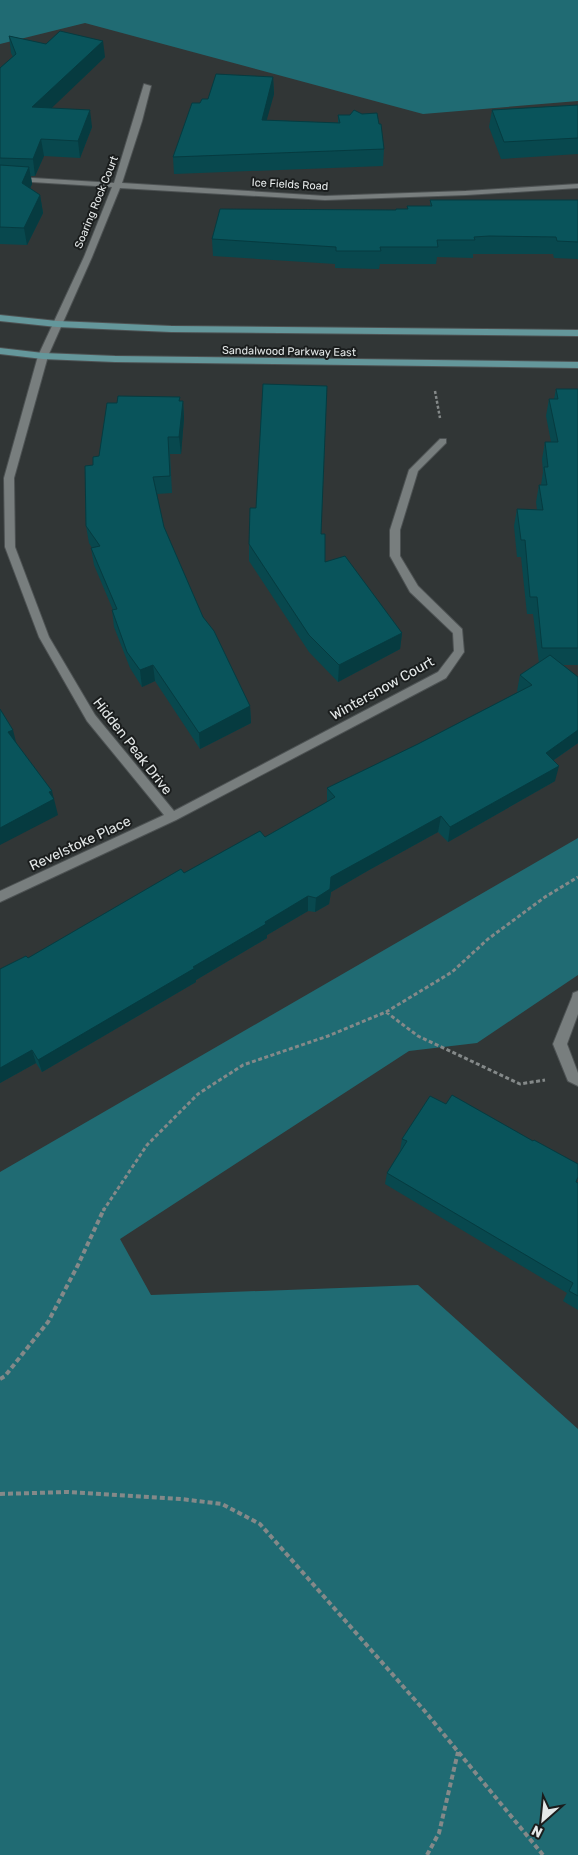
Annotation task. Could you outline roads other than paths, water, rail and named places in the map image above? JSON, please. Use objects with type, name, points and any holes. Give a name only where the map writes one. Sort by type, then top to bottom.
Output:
[{"type":"main road","name":"Sandalwood Parkway East","points":[[0,318],[57,324],[221,329],[578,333]]},
{"type":"main road","name":"Sandalwood Parkway East","points":[[0,351],[42,356],[366,363],[578,365]]},
{"type":"street","name":"Soaring Rock Court","points":[[57,324],[118,185],[143,106],[147,86]]},
{"type":"street","name":"Ice Fields Road","points":[[0,178],[324,198],[466,193],[578,186]]},
{"type":"street","name":"Hidden Peak Drive","points":[[57,324],[42,356],[9,478],[10,547],[44,637],[91,718],[172,816]]},
{"type":"street","name":"Wintersnow Court","points":[[172,816],[442,675],[459,652],[458,632],[414,589],[395,556],[395,530],[414,470],[442,441]]},
{"type":"street","name":"Revelstoke Place","points":[[0,897],[172,816]]},
{"type":"street","points":[[576,1078],[560,1044],[578,997]]}]
